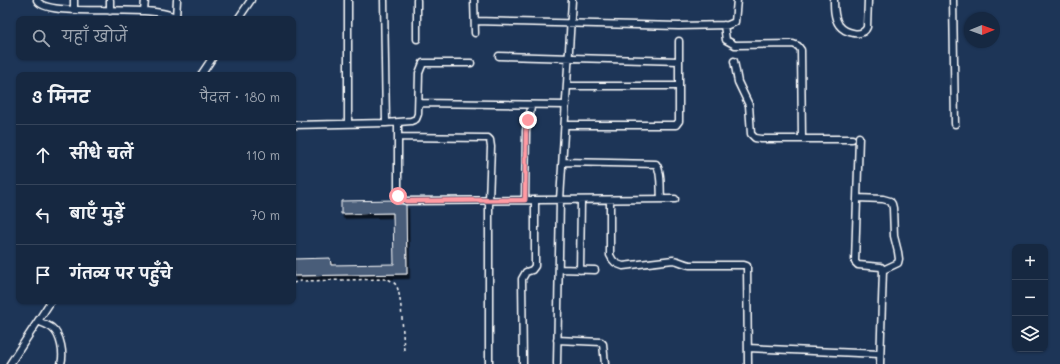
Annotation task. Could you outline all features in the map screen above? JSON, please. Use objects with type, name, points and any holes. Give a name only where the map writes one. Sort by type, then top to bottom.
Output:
[{"type":"street","points":[[37,0],[42,6],[47,7],[74,10],[144,11],[165,13],[172,16]]},
{"type":"street","points":[[74,0],[74,10]]},
{"type":"street","points":[[110,0],[110,10]]},
{"type":"street","points":[[144,0],[144,11]]},
{"type":"street","points":[[177,0],[177,16]]},
{"type":"street","points":[[240,16],[251,0]]},
{"type":"street","points":[[348,0],[348,124]]},
{"type":"street","points":[[384,0],[386,123]]},
{"type":"street","points":[[417,0],[417,39]]},
{"type":"street","points":[[474,0],[475,33]]},
{"type":"street","points":[[557,364],[560,200],[572,0]]},
{"type":"street","points":[[475,21],[679,26],[724,25],[733,24],[735,22],[737,0]]},
{"type":"street","points":[[834,0],[834,11],[839,25],[848,32],[857,33],[862,33],[866,30],[868,0]]},
{"type":"street","points":[[953,0],[955,124]]},
{"type":"street","points":[[724,25],[726,40],[735,45],[793,44],[798,46],[800,50],[802,139]]},
{"type":"street","points":[[565,125],[676,124],[679,121],[679,41]]},
{"type":"street","points":[[499,56],[679,61]]},
{"type":"street","points":[[203,72],[211,60]]},
{"type":"street","points":[[734,61],[738,82],[749,105],[751,134],[755,138],[852,139]]},
{"type":"street","points":[[296,124],[348,124],[411,121],[416,118],[418,114],[419,73],[423,63],[471,63]]},
{"type":"street","points":[[567,86],[678,86]]},
{"type":"street","points":[[419,103],[566,105]]},
{"type":"street","points":[[525,200],[526,131],[527,123],[531,114],[531,104]]},
{"type":"street","points":[[398,122],[398,193],[400,198],[406,201],[675,199]]},
{"type":"street","points":[[398,137],[488,138],[490,140],[489,364]]},
{"type":"street","points":[[859,137],[855,262],[858,265],[878,266],[883,270]]},
{"type":"street","points":[[562,162],[656,164],[658,166],[661,199]]},
{"type":"street","points":[[857,198],[883,199],[890,201],[892,204],[894,236],[899,259],[898,263],[883,270]]},
{"type":"street","points":[[522,364],[522,279],[526,272],[532,270],[535,266],[535,200]]},
{"type":"street","points":[[580,270],[581,200]]},
{"type":"street","points":[[610,200],[610,255],[612,261],[616,264],[622,266],[673,260],[690,265],[747,266],[748,364]]},
{"type":"street","points":[[559,268],[595,270]]},
{"type":"street","points":[[880,364],[883,270]]},
{"type":"street","points":[[10,364],[49,304]]},
{"type":"street","points":[[38,321],[52,328],[56,332],[62,348],[63,358],[61,364]]},
{"type":"street","points":[[557,340],[601,342],[603,344],[605,364]]},
{"type":"street","points":[[748,348],[880,354]]},
{"type":"path","points":[[296,282],[388,279],[392,281],[396,285],[399,296],[404,351]]},
{"type":"building","points":[[395,200],[395,204],[406,204],[407,274],[296,276],[296,259],[330,258],[331,265],[394,264],[393,213],[341,214],[341,201]]},
{"type":"route","points":[[398,196],[406,201],[525,200],[526,131],[528,120]]}]
